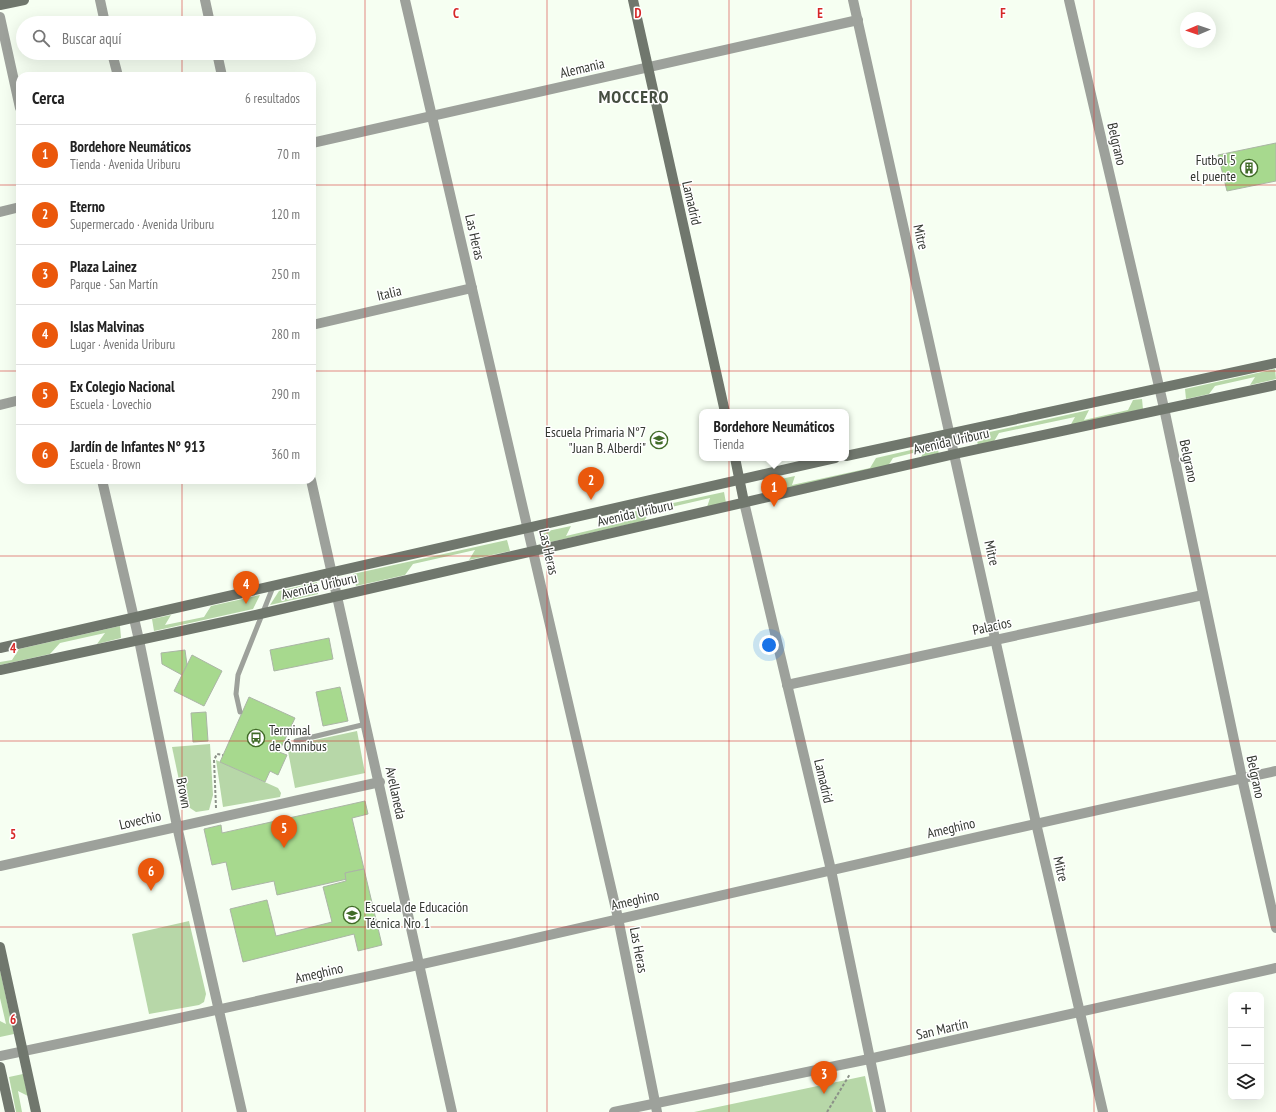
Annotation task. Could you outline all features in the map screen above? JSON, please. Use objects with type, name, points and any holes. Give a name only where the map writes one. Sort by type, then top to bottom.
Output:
[{"type":"main road","points":[[0,5],[24,0]]},
{"type":"main road","name":"Lamadrid","points":[[633,0],[724,409]]},
{"type":"main road","name":"Avenida Uriburu","points":[[849,455],[950,432],[1276,363]]},
{"type":"main road","name":"Avenida Uriburu","points":[[0,670],[260,614],[955,454],[1276,385]]},
{"type":"main road","name":"Lamadrid","points":[[736,461],[744,502]]},
{"type":"main road","name":"Avenida Uriburu","points":[[0,648],[821,461]]},
{"type":"main road","points":[[0,947],[36,1112]]},
{"type":"main road","points":[[0,1067],[10,1112]]},
{"type":"street","points":[[100,0],[104,16]]},
{"type":"street","points":[[205,0],[208,16]]},
{"type":"street","name":"Las Heras","points":[[405,0],[529,528],[618,918],[656,1107]]},
{"type":"street","name":"Mitre","points":[[853,0],[1036,823],[1081,1012],[1102,1112]]},
{"type":"street","name":"Belgrano","points":[[1069,0],[1164,408],[1242,778],[1276,928]]},
{"type":"street","points":[[0,17],[16,90]]},
{"type":"street","name":"Alemania","points":[[316,142],[858,20]]},
{"type":"street","points":[[114,60],[117,72]]},
{"type":"street","points":[[219,60],[221,72]]},
{"type":"street","points":[[0,212],[16,208]]},
{"type":"street","name":"Italia","points":[[316,324],[472,288]]},
{"type":"street","points":[[0,405],[16,401]]},
{"type":"street","name":"Brown","points":[[103,484],[139,640],[177,826],[242,1112]]},
{"type":"street","name":"Avellaneda","points":[[312,484],[339,596],[452,1112]]},
{"type":"street","name":"Lamadrid","points":[[744,502],[831,870],[881,1112]]},
{"type":"street","name":"Palacios","points":[[787,685],[1203,595]]},
{"type":"street","name":"Ameghino","points":[[0,1056],[219,1010],[1036,823],[1276,771]]},
{"type":"street","name":"Lovechio","points":[[0,866],[380,782]]},
{"type":"street","name":"San Martín","points":[[614,1112],[656,1107],[1276,968]]},
{"type":"lane","points":[[240,712],[236,694],[238,675],[260,614],[273,586]]},
{"type":"lane","points":[[296,741],[367,724]]},
{"type":"path","points":[[217,817],[214,760],[217,754],[223,755]]},
{"type":"path","points":[[827,1112],[858,1062]]},
{"type":"green space","points":[[1275,369],[1276,379],[1250,385],[1255,377],[1215,386],[1209,394],[1186,399],[1185,389]]},
{"type":"green space","points":[[1142,399],[1143,409],[1070,426],[1075,417],[999,433],[993,443],[978,446],[976,435],[1089,410],[1084,420],[1128,410],[1133,400]]},
{"type":"green space","points":[[937,444],[939,455],[920,459],[925,450],[893,458],[888,466],[768,493],[766,482],[795,476],[792,485],[870,468],[876,458]]},
{"type":"green space","points":[[724,492],[726,503],[707,507],[710,498],[650,512],[644,521],[546,543],[543,532],[571,526],[566,536],[621,523],[627,513]]},
{"type":"green space","points":[[507,540],[510,551],[469,560],[475,550],[413,564],[405,575],[356,586],[353,574]]},
{"type":"green space","points":[[317,582],[318,594],[270,605],[279,591]]},
{"type":"green space","points":[[260,595],[253,609],[154,631],[152,619],[171,615],[165,625],[204,617],[211,606]]},
{"type":"green space","points":[[120,626],[121,638],[97,644],[105,633],[60,643],[50,654],[0,665],[0,662],[12,660],[19,649]]},
{"type":"green space","points":[[357,731],[365,773],[295,788],[287,746]]},
{"type":"green space","points":[[210,744],[213,795],[209,810],[196,812],[184,804],[172,747]]},
{"type":"green space","points":[[216,760],[278,788],[281,793],[280,797],[223,807]]},
{"type":"green space","points":[[189,921],[206,994],[204,1002],[199,1005],[149,1014],[132,934]]},
{"type":"green space","points":[[0,970],[14,1034],[0,1037],[0,1021],[6,1024],[0,998]]},
{"type":"green space","points":[[23,1074],[28,1096],[18,1091],[22,1112],[16,1112],[9,1077]]},
{"type":"green space","points":[[865,1076],[873,1112],[694,1112]]},
{"type":"building","name":"Futbol 5 el puente","points":[[1276,143],[1276,181],[1227,191],[1218,155]]},
{"type":"building","points":[[329,638],[333,659],[274,671],[270,650]]},
{"type":"building","points":[[185,650],[187,665],[182,675],[162,664],[161,653]]},
{"type":"building","points":[[192,655],[222,671],[204,706],[174,691]]},
{"type":"building","points":[[340,687],[348,721],[323,726],[316,692]]},
{"type":"building","points":[[249,697],[295,718],[279,752],[287,755],[278,775],[270,771],[265,782],[220,762]]},
{"type":"building","points":[[206,712],[208,741],[193,742],[191,713]]},
{"type":"building","points":[[365,801],[368,814],[352,818],[364,869],[345,873],[347,879],[277,895],[274,881],[232,890],[226,862],[212,865],[204,829],[221,825],[222,833]]},
{"type":"building","name":"Escuela de Educación Técnica Nro 1","points":[[364,869],[382,945],[358,951],[354,934],[243,962],[230,909],[267,900],[276,936],[332,922],[323,887],[346,881],[345,873]]},
{"type":"place","name":"Futbol 5 el puente","points":[[1249,168]]},
{"type":"place","name":"Escuela Primaria N°7 \"Juan B. Alberdi\"","points":[[659,440]]},
{"type":"place","name":"Eterno","points":[[591,500]]},
{"type":"place","name":"Bordehore Neumáticos","points":[[774,507]]},
{"type":"place","name":"Islas Malvinas","points":[[246,604]]},
{"type":"place","name":"Terminal de Ómnibus","points":[[256,738]]},
{"type":"place","name":"Ex Colegio Nacional","points":[[284,848]]},
{"type":"place","name":"Jardín de Infantes N° 913","points":[[151,891]]},
{"type":"place","name":"Escuela de Educación Técnica Nro 1","points":[[352,915]]},
{"type":"place","name":"Plaza Lainez","points":[[824,1094]]},
{"type":"district","name":"MOCCERO","points":[[634,97]]}]
